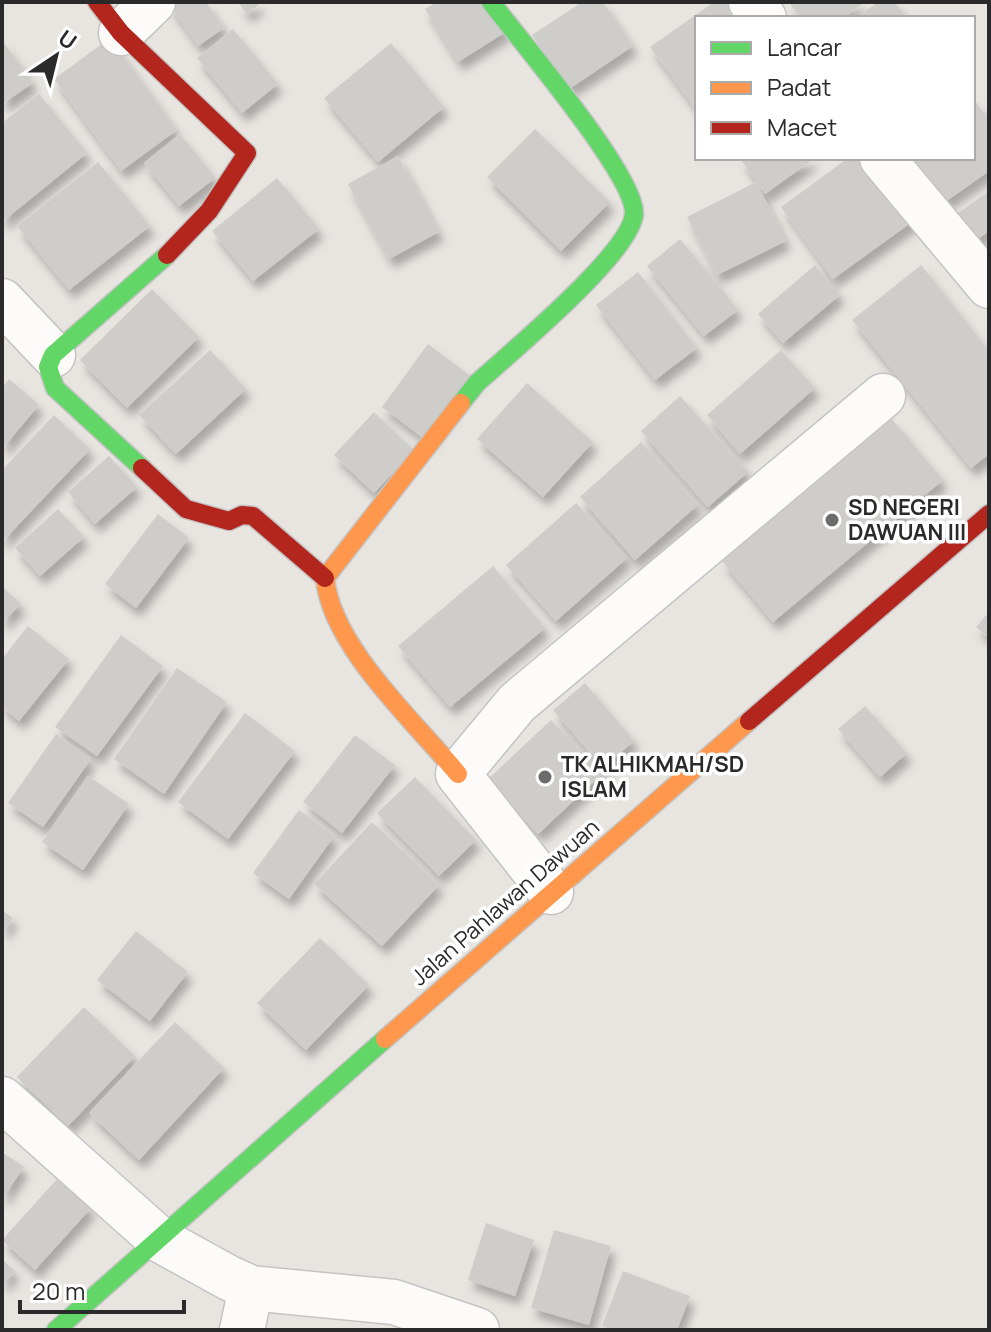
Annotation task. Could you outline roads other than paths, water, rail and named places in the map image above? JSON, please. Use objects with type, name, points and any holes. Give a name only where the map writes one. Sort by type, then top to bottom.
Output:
[{"type":"street","points":[[153,2],[109,18],[247,153],[218,199],[177,242],[53,355],[48,367],[55,388],[186,509],[229,521],[242,515],[253,516],[325,578]]},
{"type":"street","points":[[491,2],[615,166],[632,197],[634,215],[627,234],[606,262],[477,383],[348,544],[325,578],[327,600],[357,654],[458,774],[551,892]]},
{"type":"street","points":[[884,160],[989,286]]},
{"type":"street","points":[[2,301],[53,355]]},
{"type":"street","points":[[458,774],[517,703],[883,396]]},
{"type":"street","name":"Jalan Pahlawan Dawuan","points":[[56,1330],[224,1289],[551,892],[989,514]]},
{"type":"street","points":[[2,1099],[224,1289],[394,1302],[477,1330]]},
{"type":"place","name":"SD NEGERI DAWUAN III","points":[[832,520]]},
{"type":"place","name":"TK ALHIKMAH/SD ISLAM","points":[[545,777]]}]
